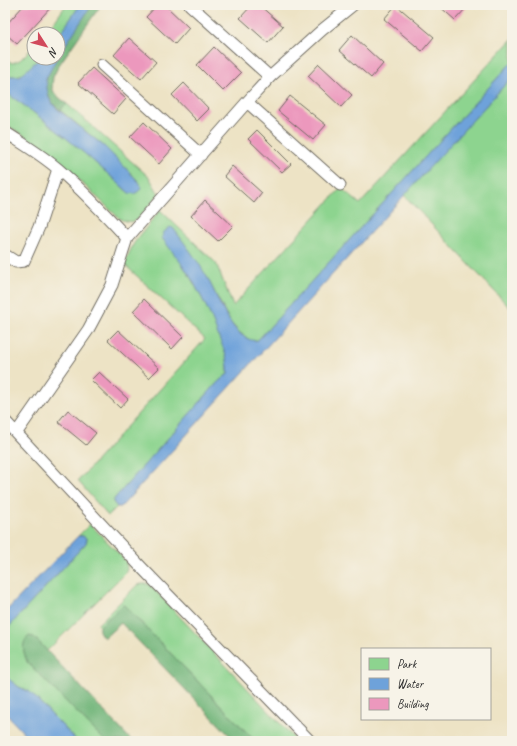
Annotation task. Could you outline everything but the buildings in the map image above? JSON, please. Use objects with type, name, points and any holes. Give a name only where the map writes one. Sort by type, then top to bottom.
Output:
[{"type":"lane","points":[[190,5],[270,78]]},
{"type":"lane","points":[[17,432],[88,330],[112,285],[127,238],[270,78],[322,30],[353,5]]},
{"type":"lane","points":[[102,65],[201,155]]},
{"type":"lane","points":[[247,102],[340,185]]},
{"type":"lane","points":[[5,132],[32,149],[58,169],[106,215],[127,238]]},
{"type":"lane","points":[[5,255],[16,262],[24,261],[39,227],[58,169]]},
{"type":"lane","points":[[5,421],[17,432],[141,567],[310,741]]},
{"type":"green space","points":[[66,5],[80,5],[66,26],[52,26]]},
{"type":"green space","points":[[92,5],[101,5],[66,55],[66,44]]},
{"type":"green space","points":[[512,39],[512,62],[258,340],[251,341],[239,332],[231,323],[206,276],[182,264],[196,287],[219,333],[228,362],[228,374],[218,382],[115,498],[113,502],[117,507],[108,516],[78,481],[205,339],[124,264],[134,243],[160,210],[216,263],[233,306],[341,188],[360,204]]},
{"type":"green space","points":[[26,54],[26,66],[33,66],[24,73],[15,76],[10,76],[5,73],[5,58],[12,63],[20,60]]},
{"type":"green space","points":[[52,66],[58,66],[53,77],[52,88],[55,94],[67,104],[60,110],[51,100],[47,92],[46,83]]},
{"type":"green space","points":[[512,77],[512,310],[404,195]]},
{"type":"green space","points":[[5,92],[69,140],[129,193],[140,183],[105,147],[60,110],[67,104],[149,177],[159,194],[138,219],[129,222],[120,219],[63,165],[31,140],[5,124]]},
{"type":"green space","points":[[90,524],[126,561],[127,569],[125,573],[47,651],[34,637],[26,639],[24,650],[28,662],[105,741],[77,741],[30,692],[19,687],[5,675],[5,631],[86,543],[83,536],[78,536]]},
{"type":"green space","points":[[149,584],[293,737],[295,741],[255,741],[125,606],[123,605],[99,627],[98,624],[137,585]]},
{"type":"green space","points":[[123,605],[255,741],[235,741],[121,623],[104,638],[99,632],[99,627]]},
{"type":"green space","points":[[29,636],[34,637],[132,741],[105,741],[27,662],[24,652],[24,642]]},
{"type":"water","points":[[80,5],[92,5],[66,44],[66,26]]},
{"type":"water","points":[[512,62],[512,77],[121,507],[117,507],[113,502],[115,498],[218,382],[228,374],[226,355],[209,312],[189,274],[162,238],[163,233],[170,227],[173,228],[203,270],[224,312],[233,326],[246,338],[250,340],[258,340]]},
{"type":"water","points":[[31,66],[53,66],[46,79],[49,98],[55,107],[105,147],[140,183],[141,189],[135,194],[129,193],[69,140],[5,92],[5,73],[9,76],[20,76]]},
{"type":"water","points":[[78,536],[83,536],[87,539],[86,543],[5,631],[5,612]]},
{"type":"water","points":[[5,675],[19,687],[30,692],[77,741],[31,741],[5,713]]}]
